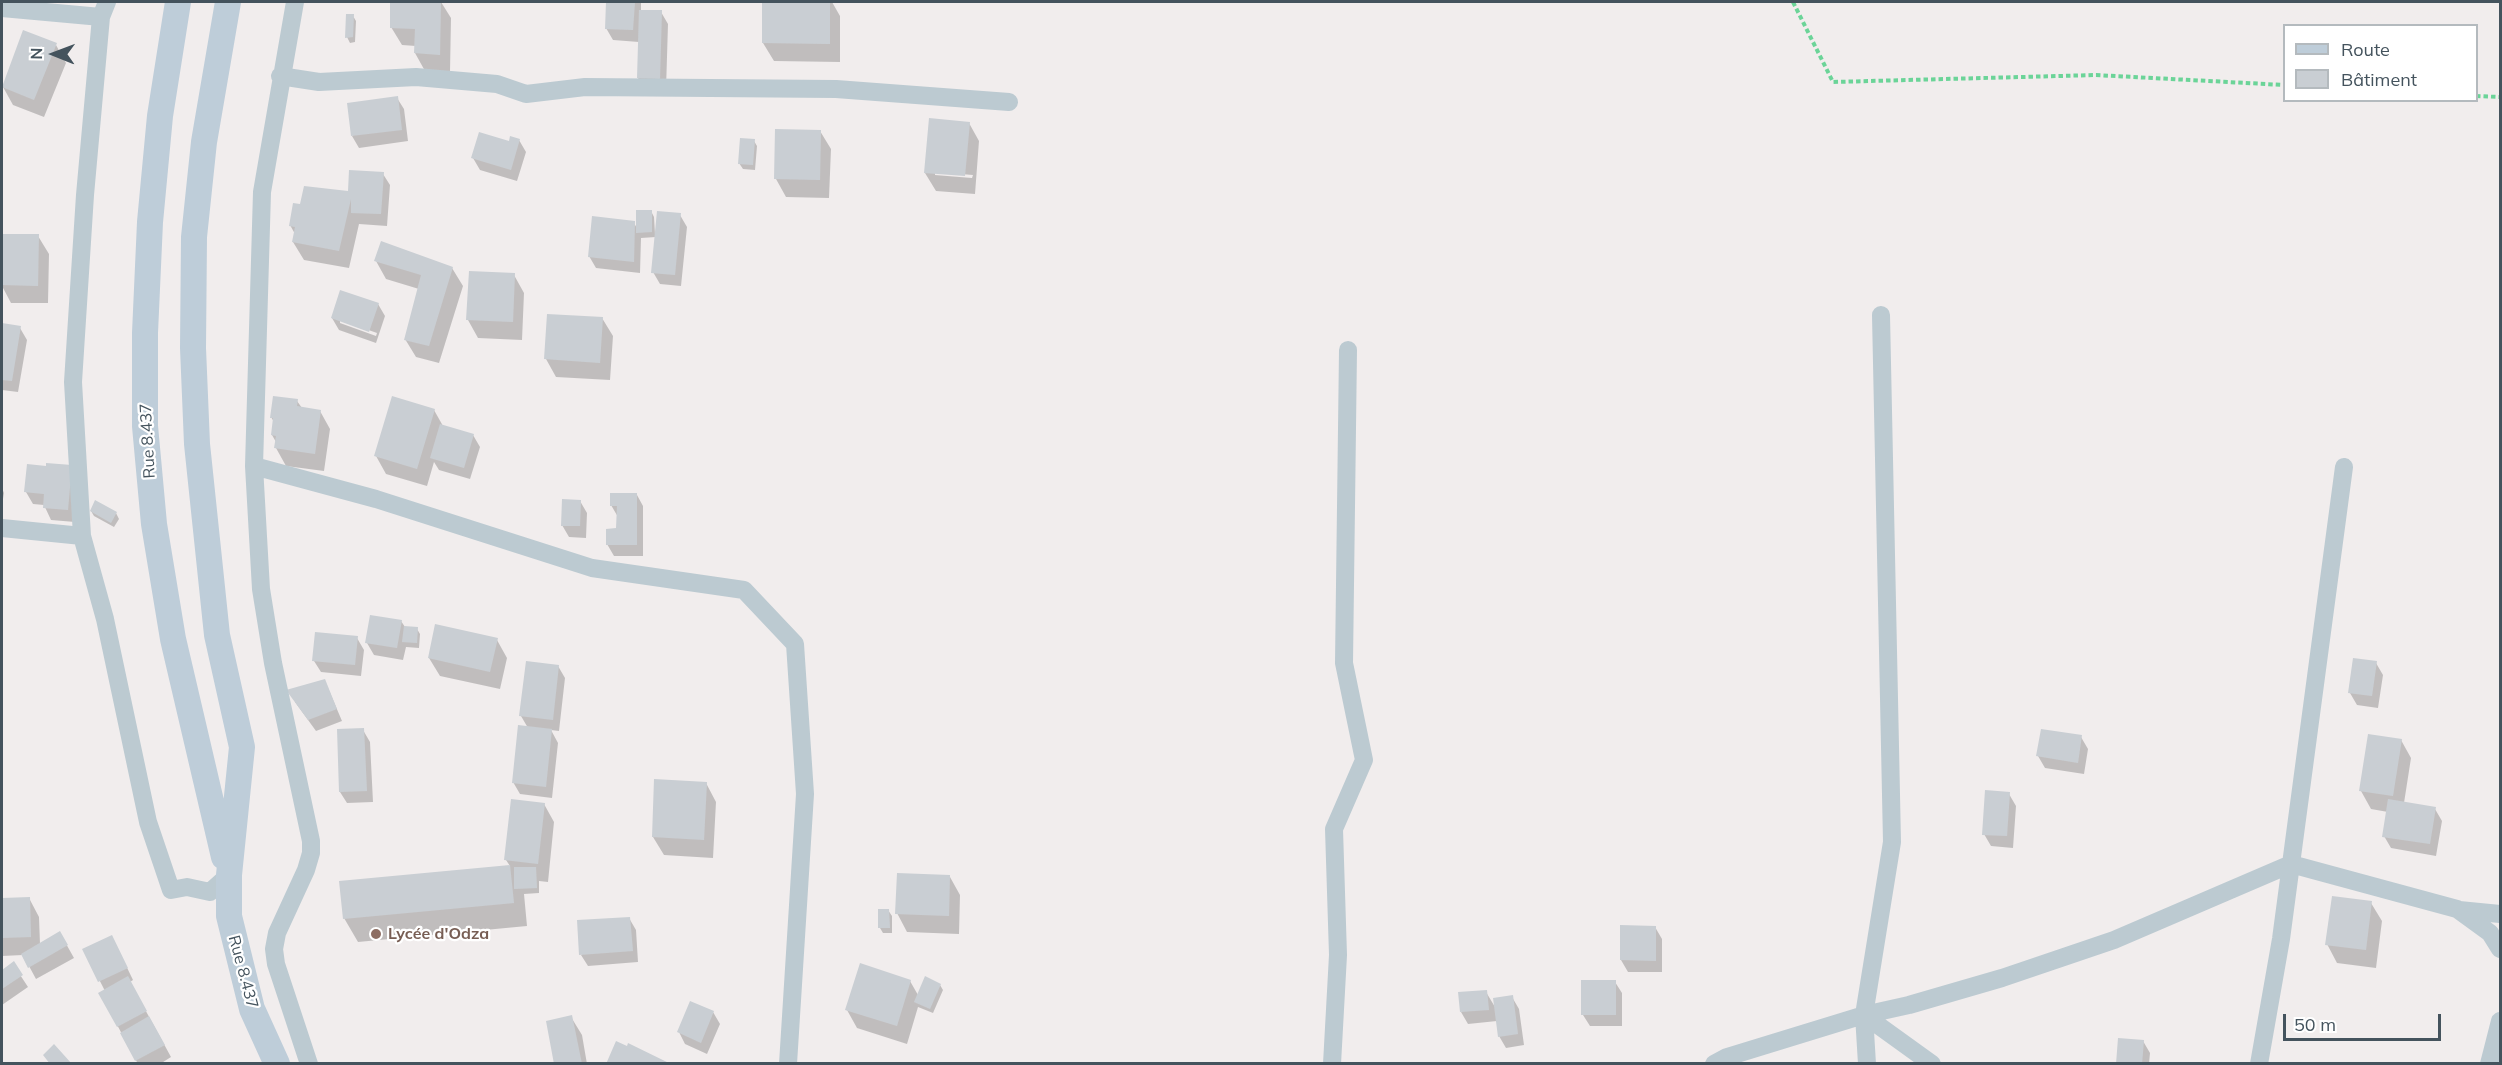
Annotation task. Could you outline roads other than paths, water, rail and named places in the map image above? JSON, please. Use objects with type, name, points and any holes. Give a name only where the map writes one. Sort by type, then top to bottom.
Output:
[{"type":"main road","name":"Rue 8.437","points":[[178,2],[160,116],[150,222],[145,333],[145,426],[154,524],[173,639],[199,757],[229,875]]},
{"type":"main road","name":"Rue 8.437","points":[[228,2],[204,142],[194,237],[193,348],[197,444],[217,635],[242,747],[229,875],[229,916],[252,1009],[277,1064]]},
{"type":"street","points":[[295,2],[280,76],[262,192],[254,466],[261,589],[273,663],[311,841],[311,853],[306,870],[277,933],[274,949],[276,964],[309,1064]]},
{"type":"street","points":[[2,8],[104,9],[85,195],[74,382],[82,536],[105,619],[148,822],[171,890],[188,887],[210,892],[229,875]]},
{"type":"street","points":[[280,76],[319,82],[416,77],[497,84],[526,94],[585,87],[836,89],[1009,102]]},
{"type":"street","points":[[1867,1064],[1864,1015],[1892,842],[1881,315]]},
{"type":"street","points":[[1332,1064],[1338,955],[1334,829],[1364,760],[1344,663],[1348,350]]},
{"type":"street","points":[[254,466],[376,499],[592,568],[744,590],[795,644],[805,794],[788,1064]]},
{"type":"street","points":[[2259,1064],[2281,939],[2344,467]]},
{"type":"street","points":[[2,528],[82,536]]},
{"type":"street","points":[[1714,1064],[1728,1057],[1864,1015],[2002,978],[2114,940],[2291,864],[2457,909],[2500,914]]},
{"type":"street","points":[[2457,909],[2490,933],[2500,949]]},
{"type":"street","points":[[1864,1015],[1932,1064]]},
{"type":"street","points":[[2489,1064],[2500,1021]]},
{"type":"place","name":"Lycée d'Odza","points":[[376,934]]}]
